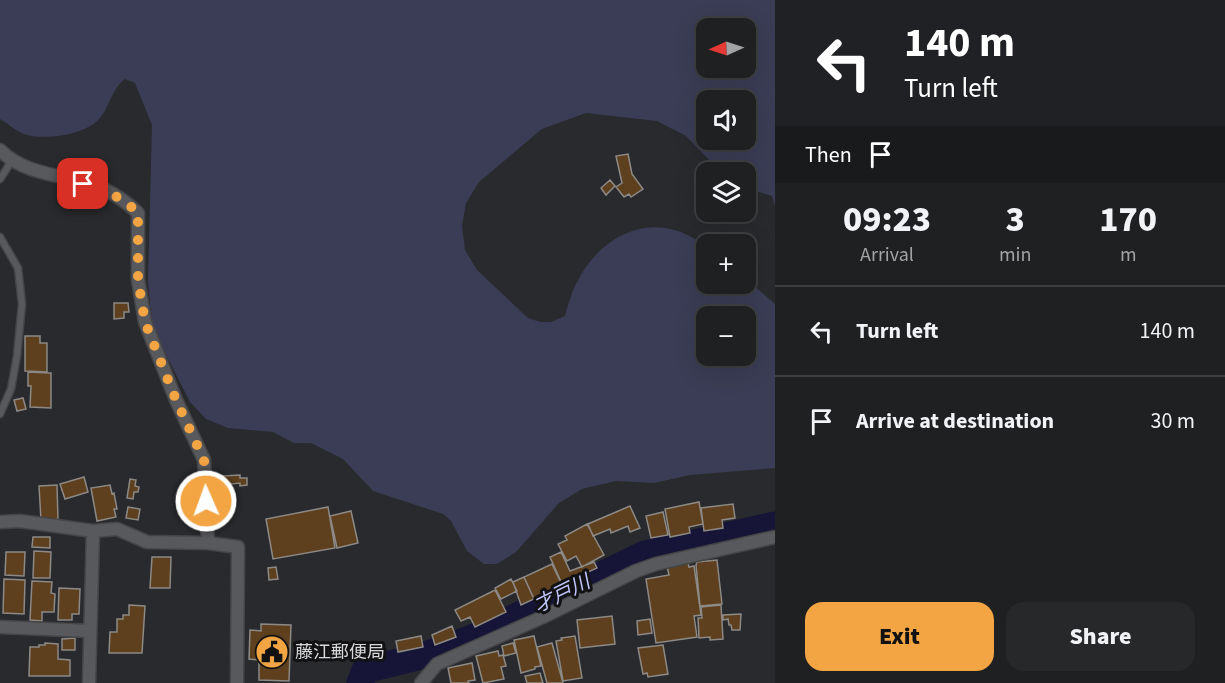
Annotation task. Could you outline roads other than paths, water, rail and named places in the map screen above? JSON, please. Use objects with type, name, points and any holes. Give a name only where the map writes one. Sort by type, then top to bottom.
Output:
[{"type":"street","points":[[0,150],[11,162],[103,189],[131,205],[138,213],[138,280],[145,322],[176,400],[204,460],[208,543]]},
{"type":"street","points":[[0,522],[20,521],[93,531],[117,529],[147,542],[208,543],[238,547],[237,683]]},
{"type":"street","points":[[89,683],[93,531]]},
{"type":"street","points":[[421,683],[437,664],[543,617],[636,571],[656,564],[775,537]]},
{"type":"street","points":[[0,627],[90,631]]},
{"type":"lane","points":[[0,179],[11,162]]},
{"type":"lane","points":[[0,237],[18,268],[22,304],[11,389],[0,414]]},
{"type":"waterway","name":"才戸川","points":[[360,683],[365,670],[422,656],[470,639],[645,554],[775,525]]},
{"type":"place","name":"藤江郵便局","points":[[272,652]]}]
